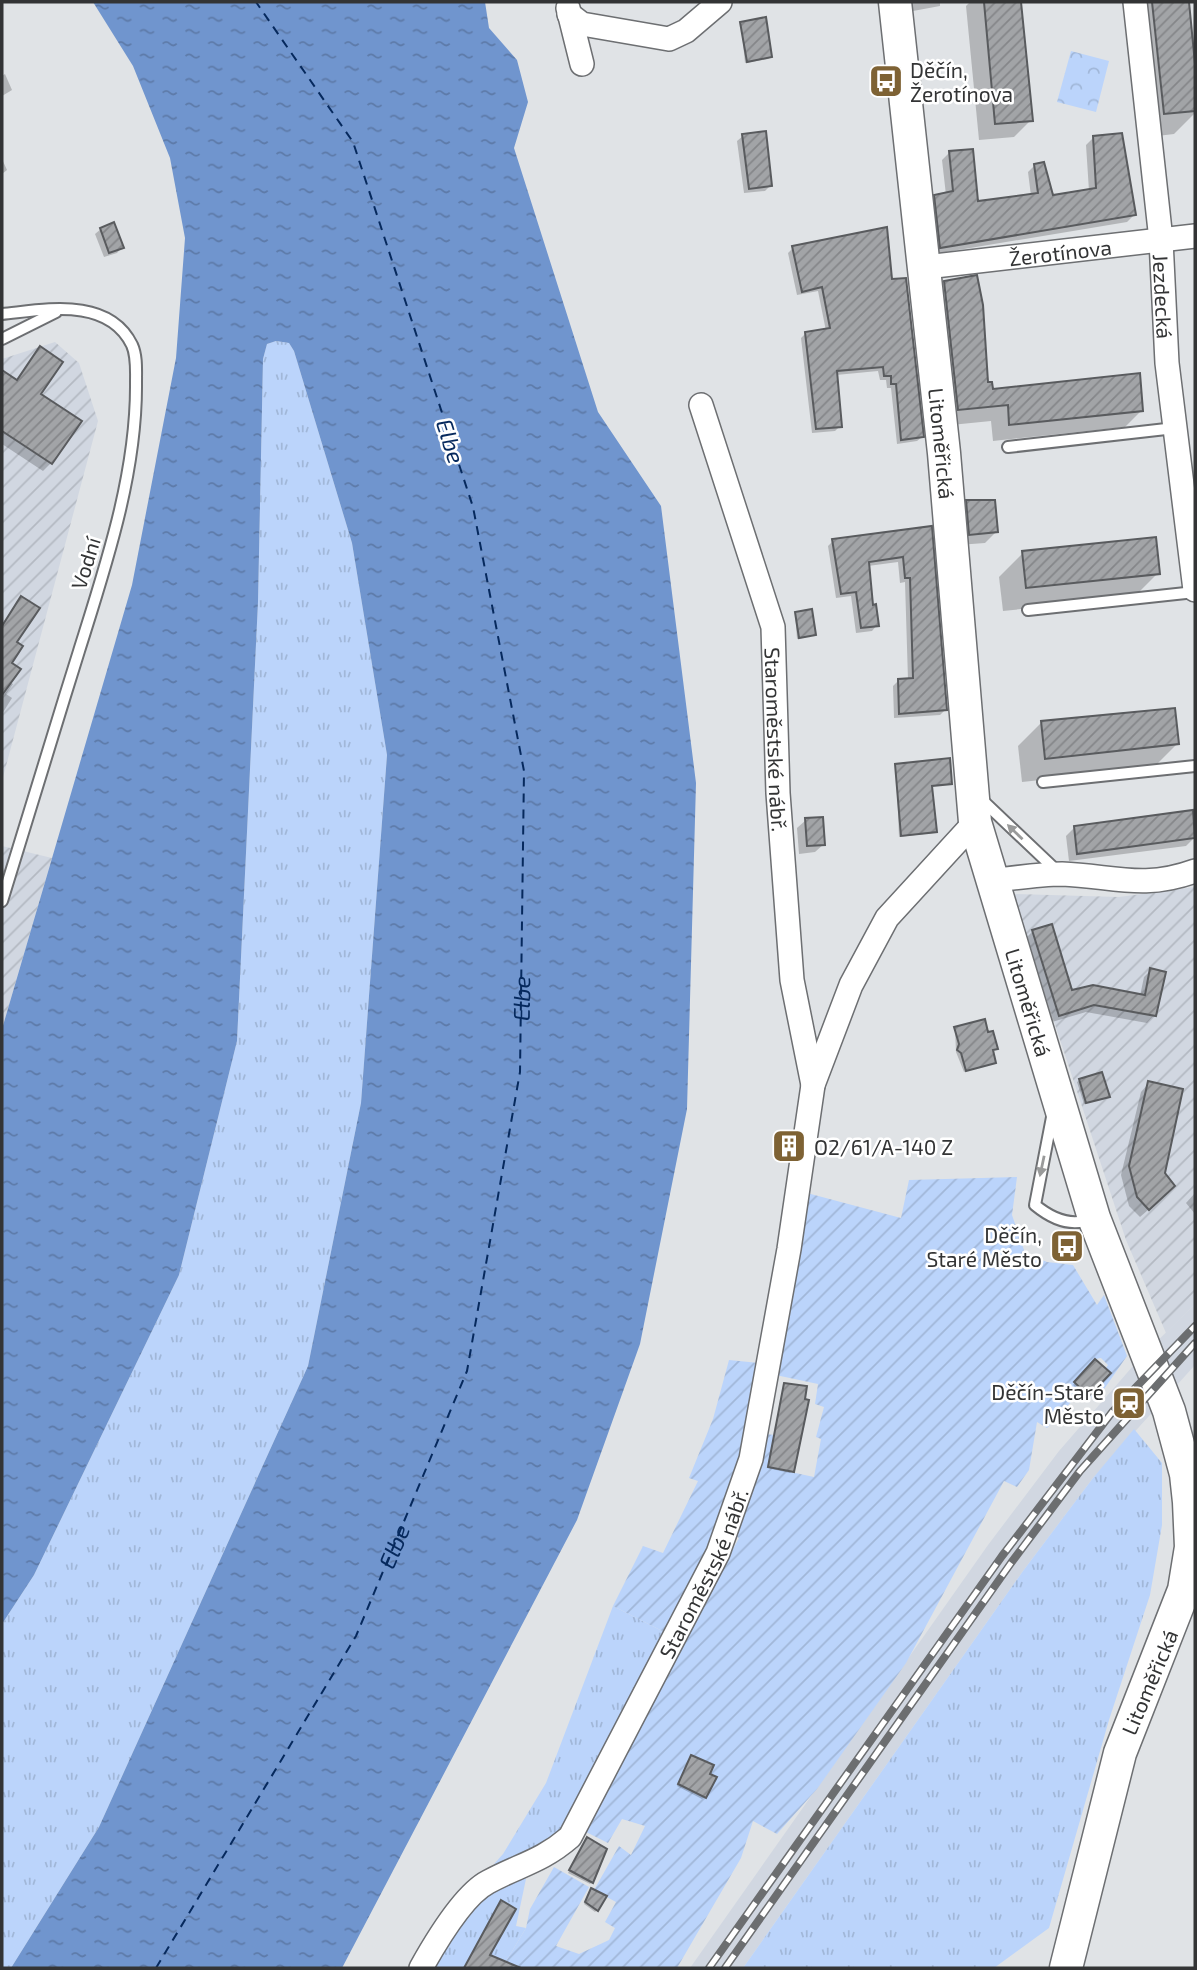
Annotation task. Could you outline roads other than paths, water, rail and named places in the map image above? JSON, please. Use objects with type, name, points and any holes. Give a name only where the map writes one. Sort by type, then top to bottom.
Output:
[{"type":"main road","name":"Litoměřická","points":[[895,2],[926,267],[975,822],[1056,1099],[1094,1218],[1169,1411],[1192,1505],[1191,1547],[1184,1590],[1120,1753],[1066,1968]]},
{"type":"street","points":[[568,8],[582,24],[669,39],[686,31],[720,2]]},
{"type":"street","name":"Jezdecká","points":[[1135,2],[1161,240],[1167,363],[1195,591]]},
{"type":"street","points":[[568,8],[582,64]]},
{"type":"street","name":"Žerotínova","points":[[926,267],[1195,236]]},
{"type":"street","name":"Staroměstské nábř.","points":[[701,405],[773,627],[778,793],[792,980],[813,1085]]},
{"type":"street","name":"Staroměstské nábř.","points":[[421,1968],[456,1914],[485,1883],[547,1857],[570,1837],[718,1553],[751,1459],[789,1249],[813,1085],[852,985],[887,918],[975,822]]},
{"type":"street","points":[[991,881],[1060,874],[1140,883],[1173,879],[1195,871]]},
{"type":"lane","points":[[2,339],[64,308]]},
{"type":"lane","name":"Vodní","points":[[2,314],[64,308],[88,310],[107,318],[132,345],[136,398],[132,443],[114,536],[2,901]]},
{"type":"lane","points":[[1008,446],[1175,428]]},
{"type":"lane","points":[[1028,610],[1195,591]]},
{"type":"lane","points":[[1043,782],[1195,766]]},
{"type":"lane","points":[[971,789],[1060,874]]},
{"type":"lane","points":[[1056,1099],[1035,1205],[1050,1218],[1081,1224],[1094,1218]]},
{"type":"water","name":"Elbe","points":[[93,2],[485,2],[489,28],[517,60],[528,102],[514,148],[598,412],[661,506],[696,783],[687,1109],[640,1344],[577,1520],[342,1968],[11,1968],[99,1827],[308,1366],[361,1103],[387,755],[352,543],[294,351],[289,343],[276,341],[267,344],[263,359],[258,602],[237,1041],[179,1275],[34,1575],[2,1624],[2,1029],[132,585],[176,358],[185,238],[170,158],[133,66]]},
{"type":"railway","points":[[709,1968],[1002,1556],[1113,1411],[1195,1326]]},
{"type":"railway","points":[[725,1968],[1011,1563],[1080,1471],[1195,1343]]},
{"type":"place","name":"Děčín, Žerotínova","points":[[886,81]]},
{"type":"place","name":"O2/61/A-140 Z","points":[[789,1146]]},
{"type":"place","name":"Děčín, Staré Město","points":[[1067,1246]]},
{"type":"place","name":"Děčín-Staré Město","points":[[1129,1403]]}]
